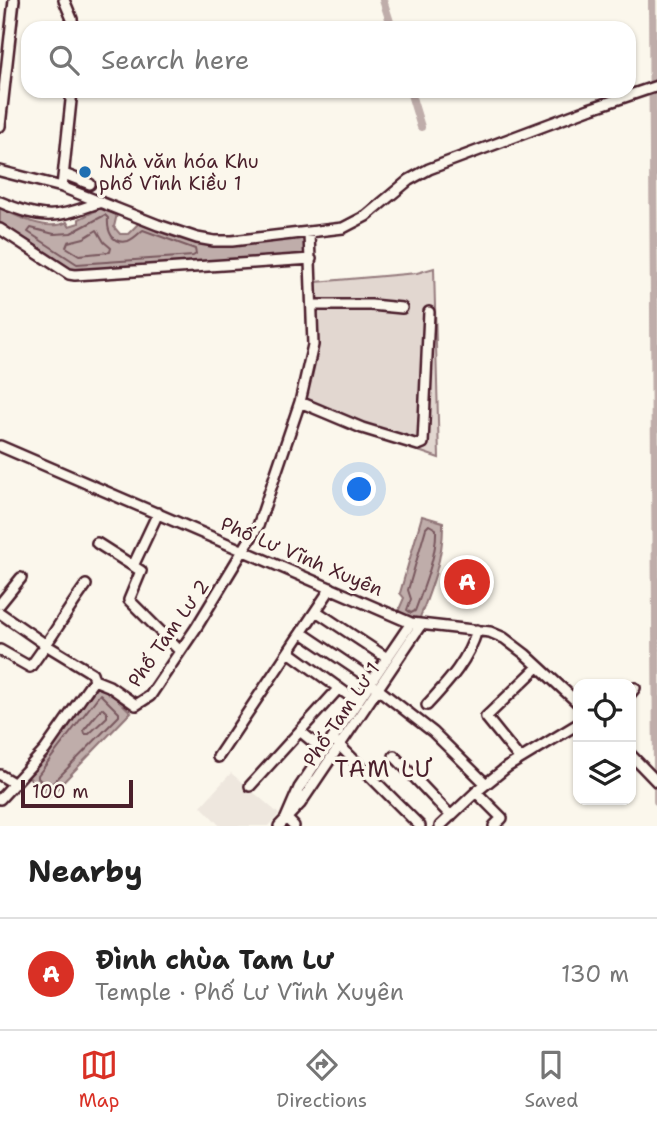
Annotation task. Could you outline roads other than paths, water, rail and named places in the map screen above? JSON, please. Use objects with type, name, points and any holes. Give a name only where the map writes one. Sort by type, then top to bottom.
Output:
[{"type":"street","points":[[0,126],[14,0]]},
{"type":"street","points":[[64,0],[72,21]]},
{"type":"street","points":[[636,93],[654,87]]},
{"type":"street","points":[[62,187],[71,98]]},
{"type":"street","points":[[0,171],[62,187],[158,225],[214,241],[309,233],[343,228],[356,223],[409,180],[433,168],[623,98]]},
{"type":"street","points":[[64,174],[90,184]]},
{"type":"street","points":[[0,202],[23,212],[51,216],[70,213],[101,202]]},
{"type":"street","points":[[0,229],[69,274],[75,275],[311,256]]},
{"type":"street","name":"Phố Tam Lư 2","points":[[0,799],[45,751],[94,680],[109,686],[136,705],[150,696],[245,550],[258,526],[300,402],[313,345],[309,233]]},
{"type":"street","points":[[312,305],[371,305],[402,309]]},
{"type":"street","points":[[300,402],[362,428],[418,445],[423,443],[429,312]]},
{"type":"street","name":"Phố Lư Vĩnh Xuyên","points":[[0,446],[416,625],[477,630],[504,638],[573,698]]},
{"type":"street","points":[[133,566],[158,513]]},
{"type":"street","points":[[97,543],[141,571],[129,600],[180,651]]},
{"type":"street","points":[[0,604],[21,578]]},
{"type":"street","points":[[0,650],[30,667],[86,585]]},
{"type":"street","points":[[218,757],[331,588]]},
{"type":"street","points":[[316,611],[387,658]]},
{"type":"street","points":[[0,613],[92,673],[94,680]]},
{"type":"street","name":"Phố Tam Lư 1","points":[[286,818],[299,788],[332,739],[387,658],[416,625]]},
{"type":"street","name":"Phố Tam Lư 1","points":[[279,826],[300,804],[379,690],[416,625]]},
{"type":"street","points":[[427,705],[455,673],[472,648],[477,630]]},
{"type":"street","points":[[302,633],[371,682],[433,732],[486,784]]},
{"type":"street","points":[[289,652],[358,702]]},
{"type":"street","points":[[520,759],[486,717],[538,667]]},
{"type":"street","points":[[250,786],[339,688]]},
{"type":"street","points":[[440,826],[486,784],[520,759],[573,727]]},
{"type":"street","points":[[300,731],[324,751]]},
{"type":"street","points":[[332,739],[420,826]]},
{"type":"street","points":[[394,756],[451,816]]},
{"type":"street","points":[[636,760],[657,782]]},
{"type":"street","points":[[0,775],[15,784]]},
{"type":"street","points":[[476,792],[502,818],[494,826]]},
{"type":"street","points":[[286,818],[294,826]]},
{"type":"water","points":[[103,207],[117,214],[114,227],[120,234],[128,234],[140,222],[213,246],[301,238],[306,242],[307,256],[74,271],[0,225],[0,208],[33,222],[59,225],[67,222],[69,226],[79,223],[79,219]]},
{"type":"water","points":[[422,516],[443,522],[443,535],[435,575],[417,625],[397,614],[404,598],[400,593]]},
{"type":"water","points":[[99,685],[131,712],[48,798],[28,776]]},
{"type":"waterway","points":[[383,0],[390,21]]},
{"type":"waterway","points":[[652,0],[657,774]]},
{"type":"waterway","points":[[412,98],[421,127]]},
{"type":"waterway","points":[[657,790],[657,801]]},
{"type":"place","name":"Nhà văn hóa Khu phố Vĩnh Kiều 1","points":[[85,172]]},
{"type":"place","name":"Đình chùa Tam Lư","points":[[467,582]]},
{"type":"district","name":"TAM LƯ","points":[[384,769]]}]
